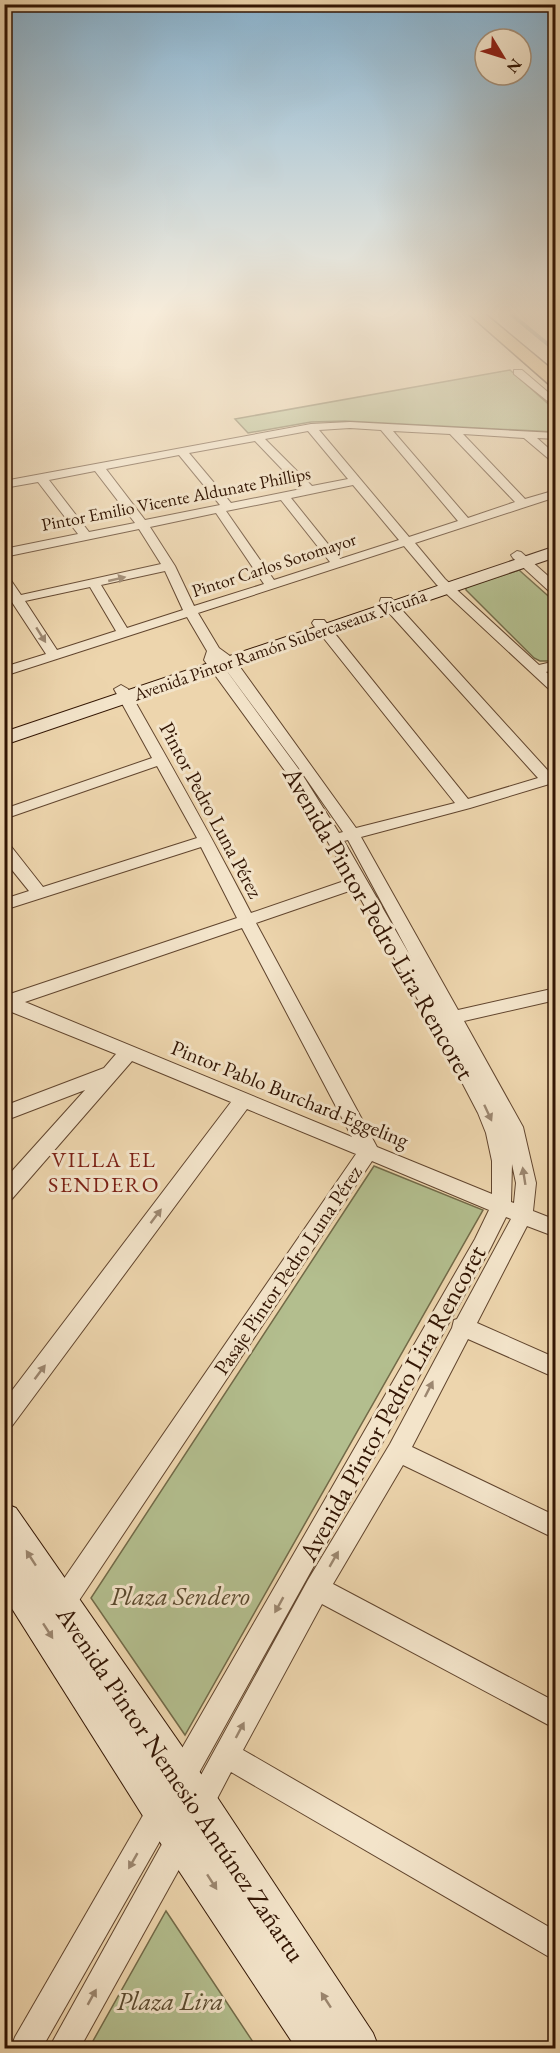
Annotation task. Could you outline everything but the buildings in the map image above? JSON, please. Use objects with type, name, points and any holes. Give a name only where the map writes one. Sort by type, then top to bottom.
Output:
[{"type":"street","points":[[4,485],[311,428],[350,425],[383,426],[555,436]]},
{"type":"street","points":[[383,426],[466,523]]},
{"type":"street","points":[[311,428],[445,584],[555,688]]},
{"type":"street","points":[[453,430],[523,504]]},
{"type":"street","points":[[525,434],[555,462]]},
{"type":"street","points":[[257,437],[310,491]]},
{"type":"street","points":[[181,451],[224,508],[271,585]]},
{"type":"street","name":"Avenida Pintor Pedro Lira Rencoret","points":[[26,2049],[181,1808],[227,1755],[317,1588],[398,1451],[462,1326],[523,1215],[526,1183],[513,1127],[359,882],[344,836],[324,789],[219,659],[190,611],[169,566],[142,524],[98,467]]},
{"type":"street","points":[[41,478],[86,536]]},
{"type":"street","name":"Pintor Emilio Vicente Aldunate Phillips","points":[[4,553],[355,481]]},
{"type":"street","name":"Pintor Carlos Sotomayor","points":[[4,672],[555,493]]},
{"type":"street","points":[[284,496],[338,564]]},
{"type":"street","name":"Avenida Pintor Ramón Subercaseaux Vicuña","points":[[521,558],[555,542]]},
{"type":"street","name":"Avenida Pintor Ramón Subercaseaux Vicuña","points":[[4,739],[219,659],[521,558],[555,550]]},
{"type":"street","points":[[521,558],[555,590]]},
{"type":"street","points":[[18,599],[169,566]]},
{"type":"street","points":[[4,579],[54,656]]},
{"type":"street","points":[[94,584],[124,633]]},
{"type":"street","points":[[344,836],[465,805],[551,778],[389,604]]},
{"type":"street","points":[[322,626],[465,805]]},
{"type":"street","points":[[536,670],[555,665]]},
{"type":"street","name":"Avenida Pintor Ramón Subercaseaux Vicuña","points":[[4,728],[124,694]]},
{"type":"street","name":"Pintor Pedro Luna Pérez","points":[[124,694],[206,840],[246,920]]},
{"type":"street","points":[[4,814],[161,760]]},
{"type":"street","name":"Avenida Pintor Pedro Lira Rencoret","points":[[64,2049],[181,1808],[501,1206],[502,1161],[496,1133],[488,1113],[446,1019],[344,836]]},
{"type":"street","points":[[4,905],[206,840]]},
{"type":"street","points":[[4,849],[40,894]]},
{"type":"street","points":[[6,1003],[359,882]]},
{"type":"street","name":"Pasaje Pintor Pedro Luna Pérez","points":[[61,1605],[369,1150],[246,920]]},
{"type":"street","points":[[446,1019],[555,994]]},
{"type":"street","name":"Pintor Pablo Burchard Eggeling","points":[[6,1003],[555,1228]]},
{"type":"street","points":[[4,1194],[129,1052]]},
{"type":"street","points":[[4,1114],[110,1072]]},
{"type":"street","points":[[4,1419],[243,1100]]},
{"type":"street","points":[[462,1326],[555,1369]]},
{"type":"street","points":[[398,1451],[555,1528]]},
{"type":"street","name":"Avenida Pintor Nemesio Antúnez Zañartu","points":[[4,1518],[61,1605],[321,2049]]},
{"type":"street","name":"Avenida Pintor Nemesio Antúnez Zañartu","points":[[5,1568],[358,2049]]},
{"type":"street","points":[[317,1588],[555,1716]]},
{"type":"street","points":[[227,1755],[555,1947]]},
{"type":"green space","points":[[287,410],[555,410],[555,432],[345,421],[311,422],[248,433],[235,419]]},
{"type":"green space","points":[[519,570],[555,602],[555,661],[540,661],[534,658],[466,590],[466,587]]},
{"type":"green space","name":"Plaza Sendero","points":[[374,1166],[483,1210],[185,1735],[91,1598]]},
{"type":"green space","name":"Plaza Lira","points":[[166,1911],[257,2048],[89,2048]]},
{"type":"district","name":"VILLA EL SENDERO","points":[[104,1172]]}]
